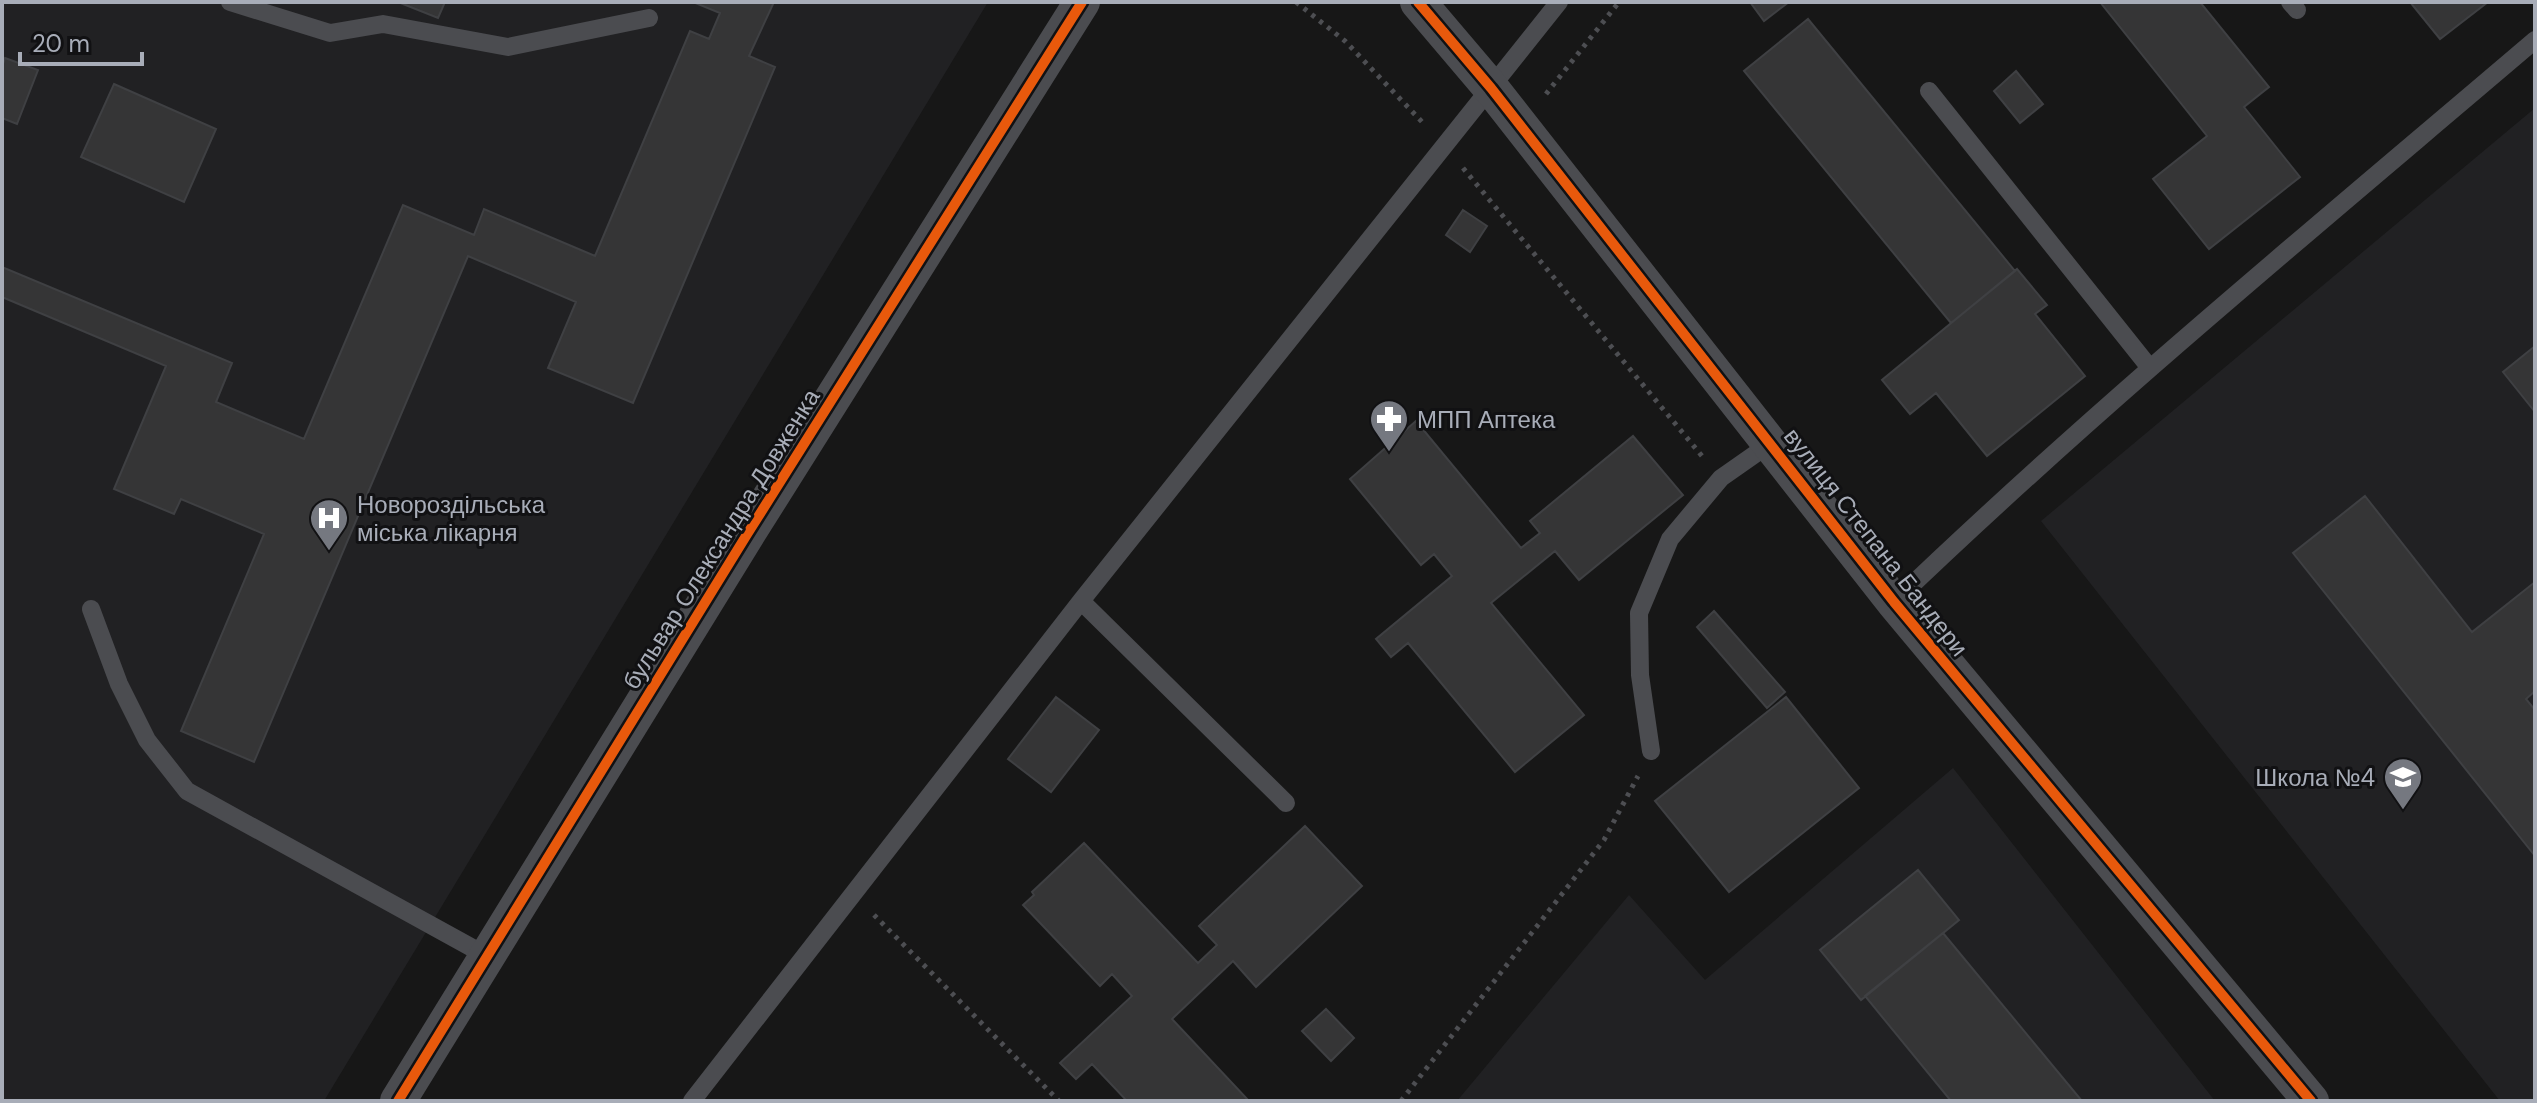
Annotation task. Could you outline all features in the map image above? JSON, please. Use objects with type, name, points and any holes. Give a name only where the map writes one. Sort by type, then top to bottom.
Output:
[{"type":"street","name":"бульвар Олександра Довженка","points":[[398,1101],[1082,2]]},
{"type":"street","name":"вулиця Степана Бандери","points":[[1418,2],[1491,88],[1894,602],[2311,1101]]},
{"type":"lane","points":[[230,2],[330,33],[383,24],[508,47],[649,18]]},
{"type":"lane","points":[[692,1101],[1081,601],[1559,2]]},
{"type":"lane","points":[[1894,602],[1979,520],[2150,368],[2535,40]]},
{"type":"lane","points":[[1929,91],[2150,368]]},
{"type":"lane","points":[[1651,751],[1640,675],[1639,613],[1670,539],[1721,478],[1771,443]]},
{"type":"lane","points":[[1081,601],[1286,803]]},
{"type":"lane","points":[[91,609],[119,684],[147,740],[187,791],[487,956]]},
{"type":"path","points":[[1296,2],[1345,41],[1444,146],[1721,478]]},
{"type":"path","points":[[1521,127],[1619,2]]},
{"type":"path","points":[[1401,1101],[1604,840],[1651,751]]},
{"type":"path","points":[[853,895],[1059,1101]]},
{"type":"shaded area","name":"Новороздільська міська лікарня","points":[[2,2],[988,2],[324,1101],[2,1101]]},
{"type":"shaded area","name":"Школа №4","points":[[2535,108],[2535,1101],[2500,1101],[2041,521]]},
{"type":"shaded area","points":[[1953,768],[2215,1101],[1457,1101],[1629,895],[1705,980]]},
{"type":"building","points":[[398,2],[445,2],[438,18]]},
{"type":"building","name":"Новороздільська міська лікарня","points":[[693,2],[774,2],[749,56],[775,67],[633,403],[548,368],[576,302],[468,256],[254,762],[181,731],[264,534],[181,499],[174,514],[114,489],[166,366],[2,297],[2,267],[232,363],[216,402],[304,439],[403,205],[474,235],[484,209],[595,256],[690,31],[709,39],[720,13]]},
{"type":"building","points":[[1750,2],[1789,2],[1764,21]]},
{"type":"building","points":[[2100,2],[2200,2],[2269,87],[2244,107],[2300,177],[2209,249],[2153,179],[2207,136]]},
{"type":"building","points":[[2410,2],[2488,2],[2440,39]]},
{"type":"building","points":[[1808,19],[2015,271],[1951,323],[1744,71]]},
{"type":"building","points":[[5,58],[38,70],[17,124],[2,118],[2,67]]},
{"type":"building","points":[[2016,71],[2043,104],[2020,123],[1994,91]]},
{"type":"building","points":[[114,84],[216,129],[184,202],[81,157]]},
{"type":"building","points":[[1463,210],[1487,226],[1470,252],[1446,235]]},
{"type":"building","points":[[2017,269],[2047,305],[2035,314],[2085,376],[1987,456],[1936,393],[1910,414],[1882,380]]},
{"type":"building","points":[[2535,346],[2535,412],[2503,372]]},
{"type":"building","points":[[1416,421],[1521,548],[1540,533],[1530,521],[1633,436],[1683,495],[1579,580],[1555,551],[1491,603],[1584,715],[1515,772],[1408,643],[1391,657],[1376,639],[1452,576],[1434,554],[1421,565],[1350,479]]},
{"type":"building","points":[[2365,496],[2472,632],[2535,582],[2535,691],[2526,699],[2535,710],[2535,856],[2293,553]]},
{"type":"building","points":[[1714,611],[1785,692],[1767,708],[1697,627]]},
{"type":"building","points":[[1056,697],[1099,730],[1051,792],[1008,759]]},
{"type":"building","points":[[1786,697],[1859,788],[1729,892],[1655,801]]},
{"type":"building","points":[[1305,826],[1362,886],[1256,987],[1233,961],[1172,1019],[1249,1101],[1127,1101],[1092,1064],[1076,1079],[1060,1063],[1132,996],[1112,974],[1100,986],[1023,905],[1034,895],[1032,892],[1084,843],[1198,963],[1217,945],[1199,926]]},
{"type":"building","points":[[1918,870],[1959,920],[1861,1000],[1820,950]]},
{"type":"building","points":[[1943,933],[2082,1101],[1951,1101],[1865,996]]},
{"type":"building","points":[[1326,1009],[1354,1038],[1331,1061],[1302,1031]]},
{"type":"cycle path","points":[[398,1101],[746,536],[1082,2]]},
{"type":"cycle path","points":[[1418,2],[1491,88],[1894,602],[2311,1101]]},
{"type":"place","name":"МПП Аптека","points":[[1389,453]]},
{"type":"place","name":"Новороздільська міська лікарня","points":[[329,552]]},
{"type":"place","name":"Школа №4","points":[[2403,811]]}]
